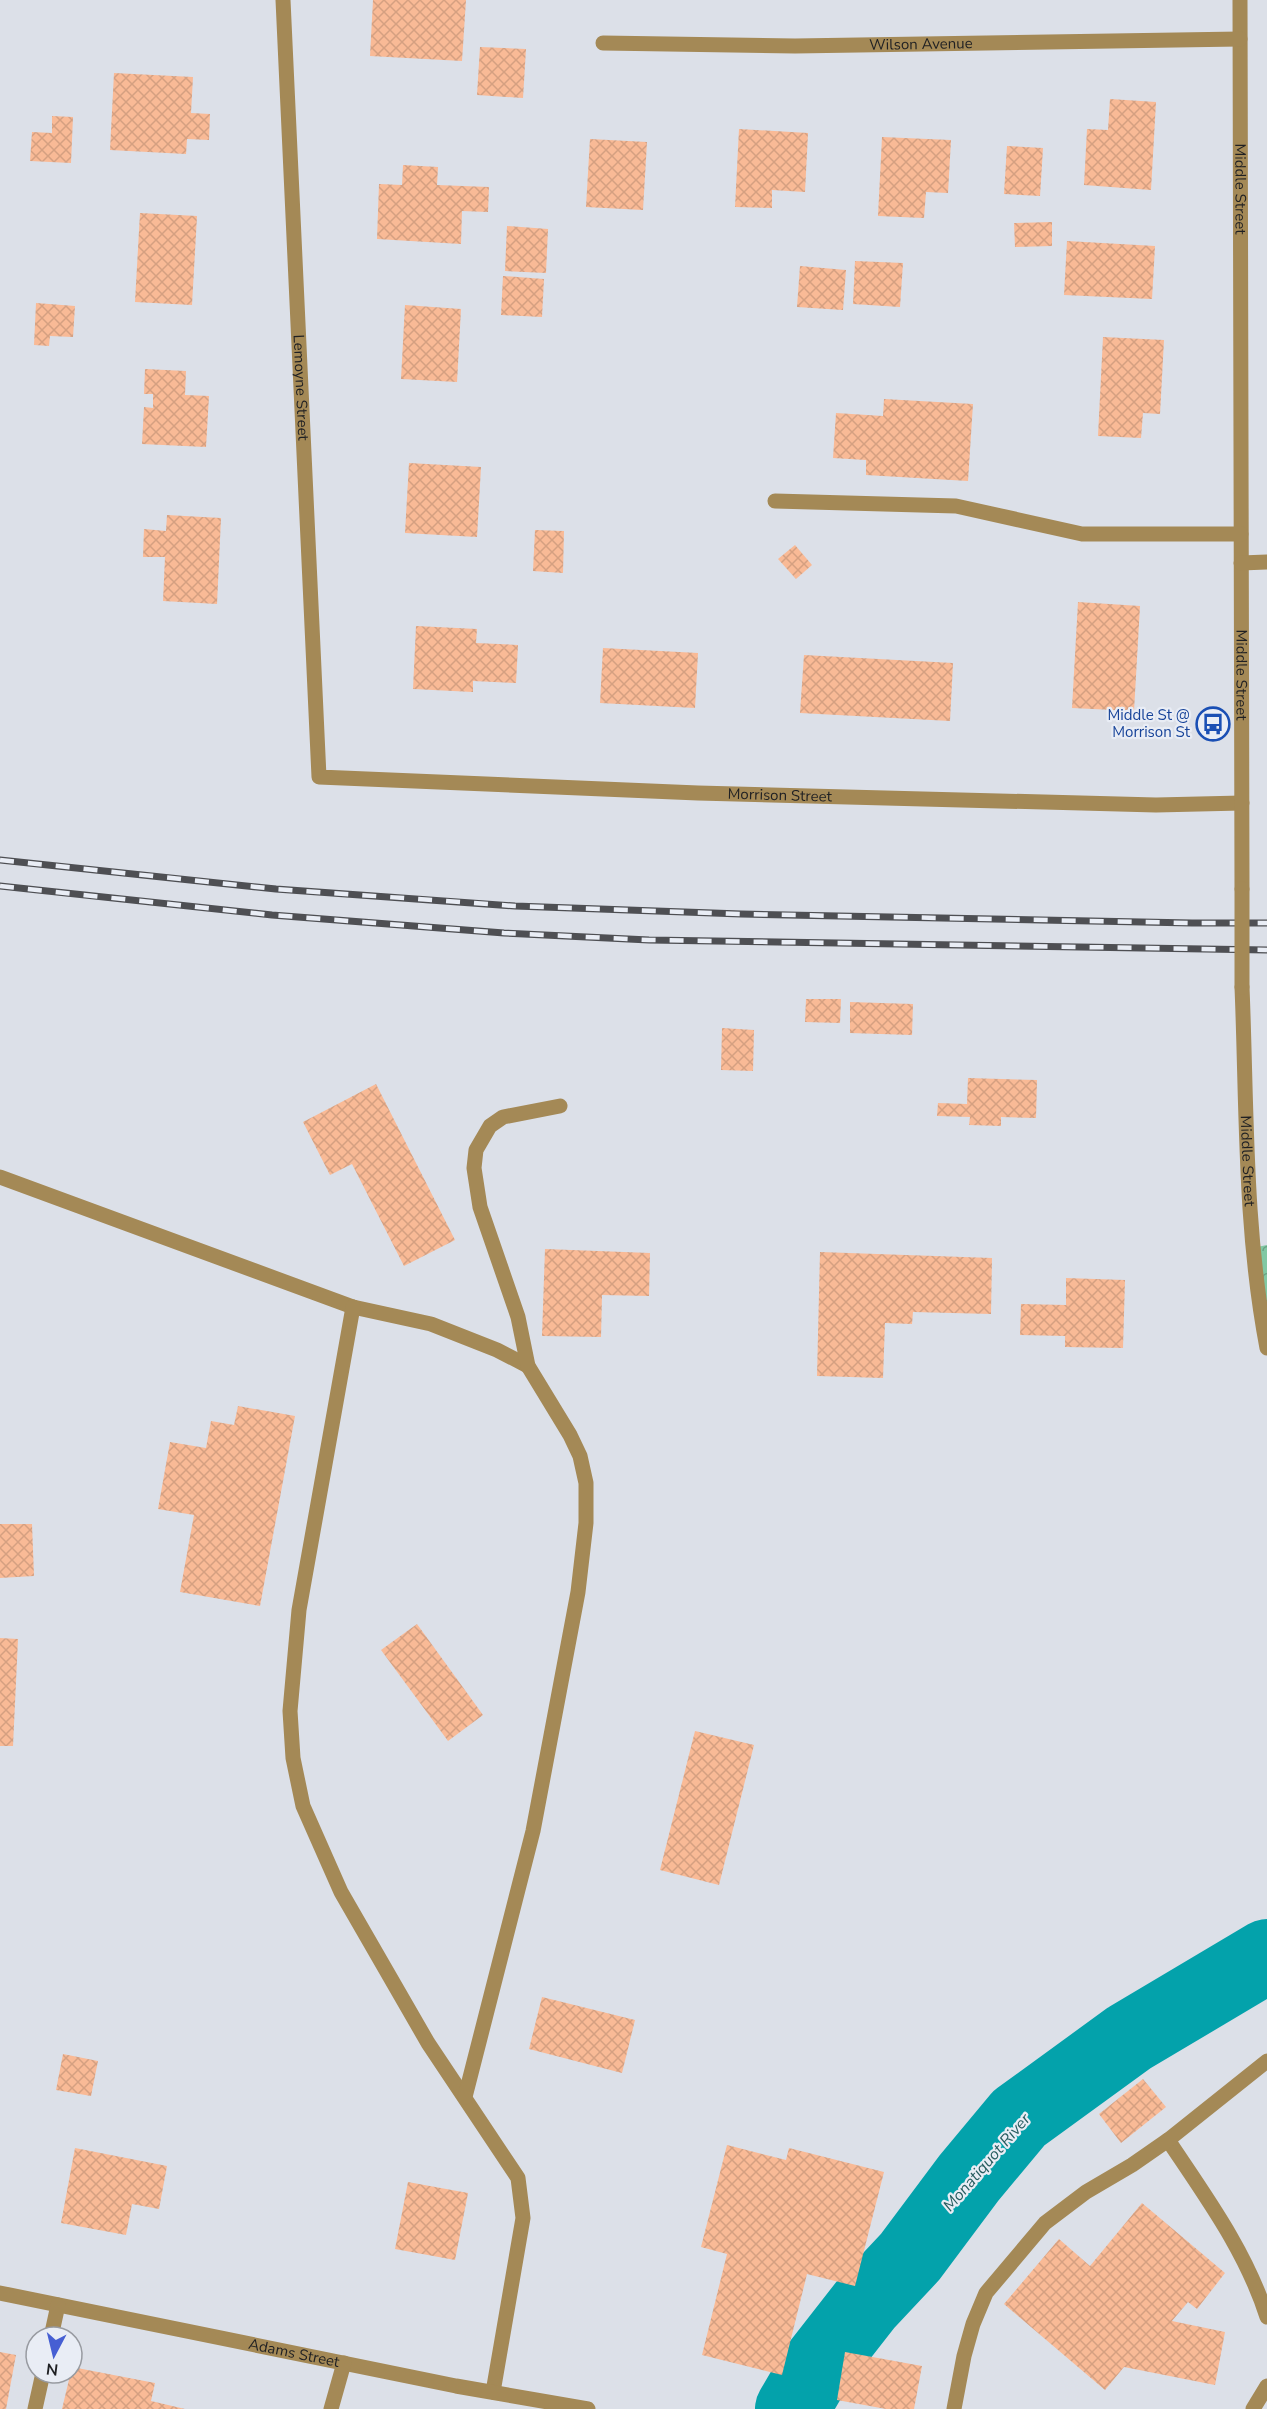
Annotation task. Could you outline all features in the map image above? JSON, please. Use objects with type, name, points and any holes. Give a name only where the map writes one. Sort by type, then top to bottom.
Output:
[{"type":"street","name":"Lemoyne Street","points":[[283,0],[319,777]]},
{"type":"street","name":"Middle Street","points":[[1240,0],[1242,987],[1248,1187],[1258,1295],[1267,1348]]},
{"type":"street","name":"Wilson Avenue","points":[[603,43],[795,46],[1240,39]]},
{"type":"street","points":[[775,501],[956,506],[1082,534],[1241,534]]},
{"type":"street","points":[[1241,563],[1267,562]]},
{"type":"street","name":"Morrison Street","points":[[319,777],[698,793],[1156,805],[1242,803]]},
{"type":"street","points":[[465,2097],[533,1831],[568,1653],[586,1523],[586,1483],[580,1456],[570,1435],[528,1366],[518,1317],[480,1207],[474,1168],[476,1150],[490,1126],[503,1117],[560,1106]]},
{"type":"street","points":[[0,1177],[353,1307],[431,1324],[497,1350],[528,1366]]},
{"type":"street","points":[[353,1307],[299,1610],[290,1712],[292,1758],[303,1806],[341,1892],[428,2043],[518,2178],[523,2218],[493,2392]]},
{"type":"street","points":[[954,2409],[964,2356],[973,2324],[986,2293],[1044,2223],[1086,2192],[1132,2165],[1168,2140],[1267,2061]]},
{"type":"street","points":[[1168,2140],[1227,2227],[1246,2262],[1267,2316]]},
{"type":"street","name":"Adams Street","points":[[0,2293],[344,2363],[588,2409]]},
{"type":"street","points":[[54,2325],[58,2305]]},
{"type":"street","points":[[331,2409],[344,2363]]},
{"type":"street","points":[[35,2409],[40,2385]]},
{"type":"street","points":[[1253,2409],[1267,2386]]},
{"type":"green space","points":[[1267,1245],[1267,1337],[1252,1248]]},
{"type":"building","points":[[373,0],[466,0],[462,61],[370,56]]},
{"type":"building","points":[[480,47],[526,49],[523,98],[477,95]]},
{"type":"building","points":[[114,73],[193,77],[191,113],[210,114],[209,140],[187,139],[186,154],[110,150]]},
{"type":"building","points":[[1110,99],[1156,102],[1151,190],[1084,185],[1087,129],[1108,130]]},
{"type":"building","points":[[52,116],[73,117],[71,163],[30,161],[32,132],[52,133]]},
{"type":"building","points":[[739,129],[808,133],[805,192],[772,190],[772,208],[735,207]]},
{"type":"building","points":[[882,137],[951,140],[948,193],[926,192],[924,218],[878,216]]},
{"type":"building","points":[[590,139],[647,142],[643,210],[586,207]]},
{"type":"building","points":[[1007,146],[1043,148],[1040,196],[1004,194]]},
{"type":"building","points":[[403,165],[438,167],[437,185],[489,187],[488,212],[462,211],[461,244],[377,239],[379,184],[402,185]]},
{"type":"building","points":[[140,213],[197,216],[192,305],[135,302]]},
{"type":"building","points":[[1052,222],[1052,246],[1015,247],[1014,223]]},
{"type":"building","points":[[507,226],[548,229],[546,273],[505,271]]},
{"type":"building","points":[[1067,241],[1155,246],[1152,299],[1064,295]]},
{"type":"building","points":[[855,261],[903,263],[900,307],[853,304]]},
{"type":"building","points":[[800,266],[846,270],[843,310],[797,307]]},
{"type":"building","points":[[503,276],[544,279],[542,317],[501,315]]},
{"type":"building","points":[[36,303],[75,306],[73,337],[50,336],[49,346],[34,345]]},
{"type":"building","points":[[405,305],[461,309],[457,382],[401,379]]},
{"type":"building","points":[[1103,337],[1164,340],[1160,414],[1143,413],[1141,438],[1098,436]]},
{"type":"building","points":[[145,369],[186,371],[185,395],[209,396],[206,447],[142,444],[144,407],[153,408],[153,394],[144,394]]},
{"type":"building","points":[[884,399],[973,404],[968,481],[866,475],[866,460],[833,458],[836,413],[883,416]]},
{"type":"building","points":[[409,463],[481,467],[477,537],[405,533]]},
{"type":"building","points":[[167,515],[221,518],[217,604],[163,601],[165,557],[143,557],[144,529],[166,531]]},
{"type":"building","points":[[535,530],[564,531],[563,573],[533,571]]},
{"type":"building","points":[[795,545],[812,565],[796,579],[778,559]]},
{"type":"building","points":[[1078,602],[1140,606],[1134,711],[1072,708]]},
{"type":"building","points":[[416,626],[477,629],[476,643],[518,645],[516,683],[473,681],[473,692],[413,689]]},
{"type":"building","points":[[603,648],[698,653],[695,708],[600,703]]},
{"type":"building","points":[[804,655],[953,663],[950,721],[800,713]]},
{"type":"building","points":[[806,999],[841,999],[840,1023],[805,1022]]},
{"type":"building","points":[[850,1002],[913,1004],[912,1035],[850,1033]]},
{"type":"building","points":[[722,1028],[754,1030],[753,1071],[721,1070]]},
{"type":"building","points":[[968,1078],[1037,1080],[1036,1118],[1001,1117],[1001,1126],[969,1125],[970,1117],[937,1116],[938,1103],[967,1104]]},
{"type":"building","points":[[376,1084],[455,1240],[404,1266],[352,1164],[330,1175],[303,1122]]},
{"type":"building","points":[[545,1249],[650,1253],[649,1296],[602,1295],[601,1337],[542,1336]]},
{"type":"building","points":[[820,1252],[992,1258],[991,1314],[913,1312],[912,1324],[885,1323],[883,1378],[817,1376]]},
{"type":"building","points":[[1066,1278],[1125,1280],[1123,1348],[1065,1347],[1065,1336],[1020,1335],[1021,1304],[1066,1305]]},
{"type":"building","points":[[238,1406],[295,1416],[260,1606],[180,1592],[194,1515],[158,1509],[170,1442],[206,1448],[211,1421],[234,1425]]},
{"type":"building","points":[[0,1524],[32,1524],[34,1576],[0,1578]]},
{"type":"building","points":[[417,1624],[483,1715],[448,1741],[381,1650]]},
{"type":"building","points":[[0,1638],[18,1639],[13,1746],[0,1746]]},
{"type":"building","points":[[695,1731],[754,1745],[719,1885],[660,1870]]},
{"type":"building","points":[[542,1997],[635,2020],[622,2073],[529,2049]]},
{"type":"building","points":[[63,2054],[98,2061],[91,2096],[56,2090]]},
{"type":"building","points":[[1143,2079],[1166,2107],[1121,2143],[1099,2114]]},
{"type":"building","points":[[727,2145],[786,2160],[789,2148],[884,2172],[855,2286],[807,2274],[782,2375],[702,2355],[727,2254],[701,2247]]},
{"type":"building","points":[[75,2148],[167,2166],[159,2209],[132,2204],[126,2235],[61,2223]]},
{"type":"building","points":[[408,2182],[468,2193],[455,2260],[395,2249]]},
{"type":"building","points":[[1142,2203],[1225,2273],[1197,2309],[1188,2302],[1172,2321],[1225,2332],[1215,2385],[1124,2367],[1105,2390],[1004,2304],[1059,2239],[1090,2266]]},
{"type":"building","points":[[0,2352],[16,2355],[6,2409],[0,2409]]},
{"type":"building","points":[[845,2352],[922,2366],[914,2409],[886,2409],[837,2400]]},
{"type":"building","points":[[84,2369],[155,2383],[151,2401],[185,2409],[62,2409],[68,2385],[84,2385]]},
{"type":"waterway","name":"Monatiquot River","points":[[792,2409],[816,2368],[866,2304],[910,2257],[969,2178],[1019,2118],[1129,2038],[1267,1956]]},
{"type":"railway","points":[[0,860],[276,889],[515,906],[741,914],[1267,923]]},
{"type":"railway","points":[[0,886],[272,915],[504,933],[649,940],[1267,950]]},
{"type":"place","name":"Middle St @ Morrison St","points":[[1213,724]]}]
